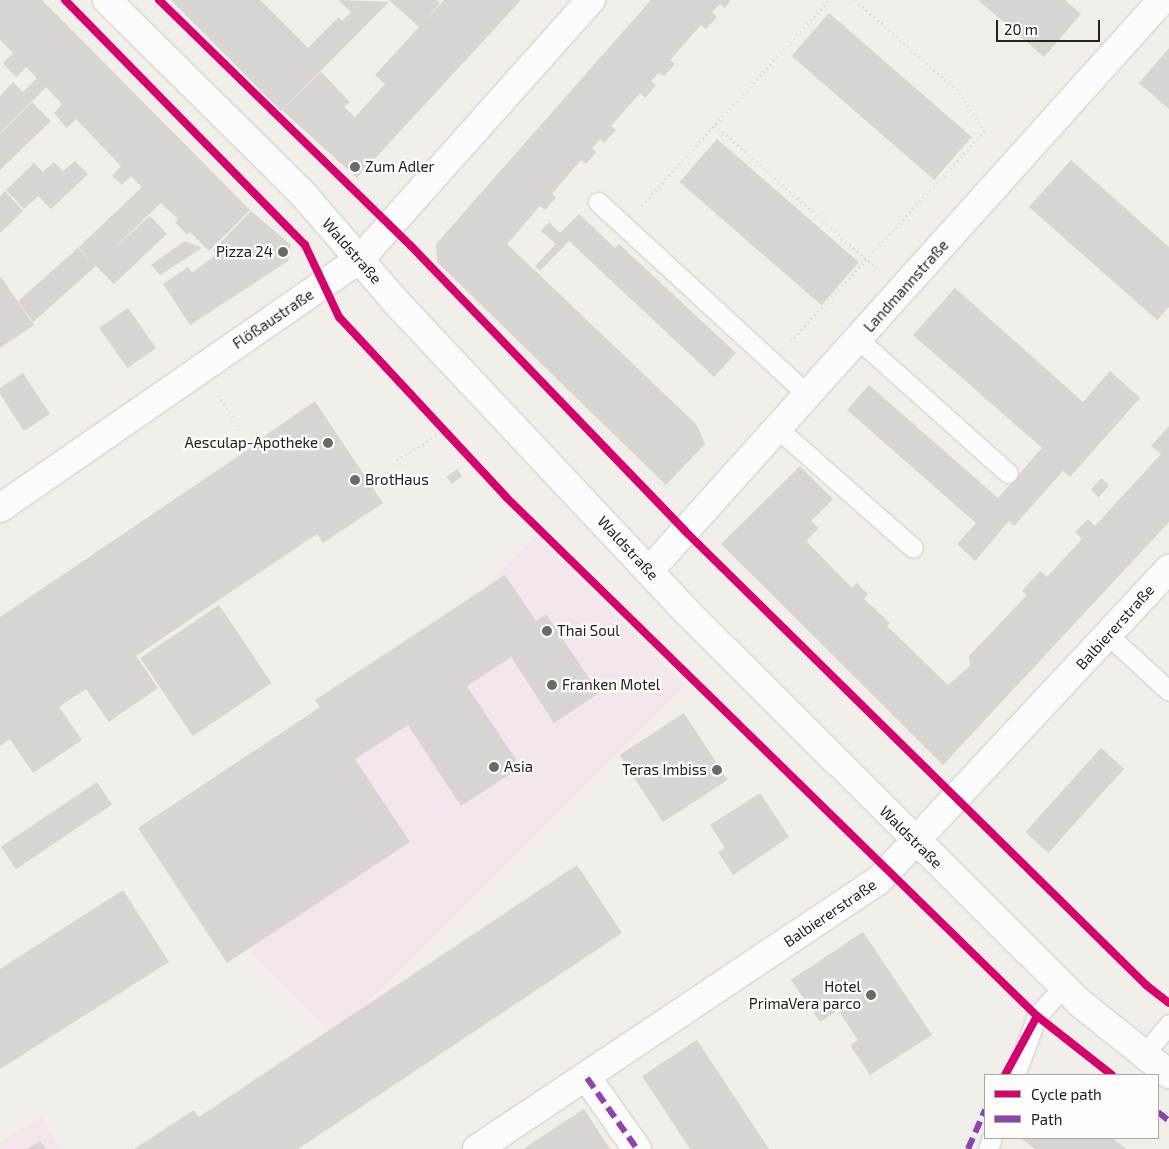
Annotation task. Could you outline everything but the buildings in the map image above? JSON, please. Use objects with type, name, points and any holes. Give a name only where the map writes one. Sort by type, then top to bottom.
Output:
[{"type":"street","name":"Waldstraße","points":[[108,0],[302,193],[397,303],[649,571],[916,842],[1063,987],[1169,1074]]},
{"type":"street","name":"Flößaustraße","points":[[0,508],[360,259],[591,0]]},
{"type":"street","name":"Landmannstraße","points":[[649,571],[1162,0]]},
{"type":"street","name":"Balbiererstraße","points":[[477,1149],[587,1078],[878,881],[1109,636],[1169,569]]},
{"type":"street","points":[[587,1078],[637,1149]]},
{"type":"lane","points":[[598,202],[808,394]]},
{"type":"lane","points":[[858,339],[1008,473]]},
{"type":"lane","points":[[777,428],[913,548]]},
{"type":"lane","points":[[1109,636],[1169,691]]},
{"type":"lane","points":[[1015,1074],[1037,1016],[1063,987]]},
{"type":"lane","points":[[1144,1054],[1169,1024]]},
{"type":"path","points":[[624,226],[828,0]]},
{"type":"path","points":[[772,362],[985,131],[957,90],[855,0]]},
{"type":"path","points":[[715,125],[901,291]]},
{"type":"path","points":[[231,414],[240,428]]},
{"type":"path","points":[[398,460],[444,431]]},
{"type":"shaded area","points":[[536,536],[685,685],[334,1036],[185,887]]},
{"type":"shaded area","points":[[41,1117],[61,1149],[0,1149],[0,1143]]},
{"type":"marked path","points":[[587,1078],[637,1149]]},
{"type":"marked path","points":[[968,1149],[984,1112]]},
{"type":"marked path","points":[[1159,1113],[1169,1121]]},
{"type":"cycle path","points":[[65,0],[305,245],[339,317],[506,497],[1037,1016],[1111,1074]]},
{"type":"cycle path","points":[[159,0],[411,246],[685,531],[1146,985],[1169,1003]]},
{"type":"cycle path","points":[[1006,1074],[1037,1016]]},
{"type":"place","name":"Zum Adler","points":[[355,167]]},
{"type":"place","name":"Pizza 24","points":[[283,252]]},
{"type":"place","name":"Aesculap-Apotheke","points":[[328,443]]},
{"type":"place","name":"BrotHaus","points":[[355,480]]},
{"type":"place","name":"Thai Soul","points":[[547,631]]},
{"type":"place","name":"Franken Motel","points":[[552,685]]},
{"type":"place","name":"Asia","points":[[494,767]]},
{"type":"place","name":"Teras Imbiss","points":[[717,770]]},
{"type":"place","name":"Hotel PrimaVera parco","points":[[871,995]]}]
